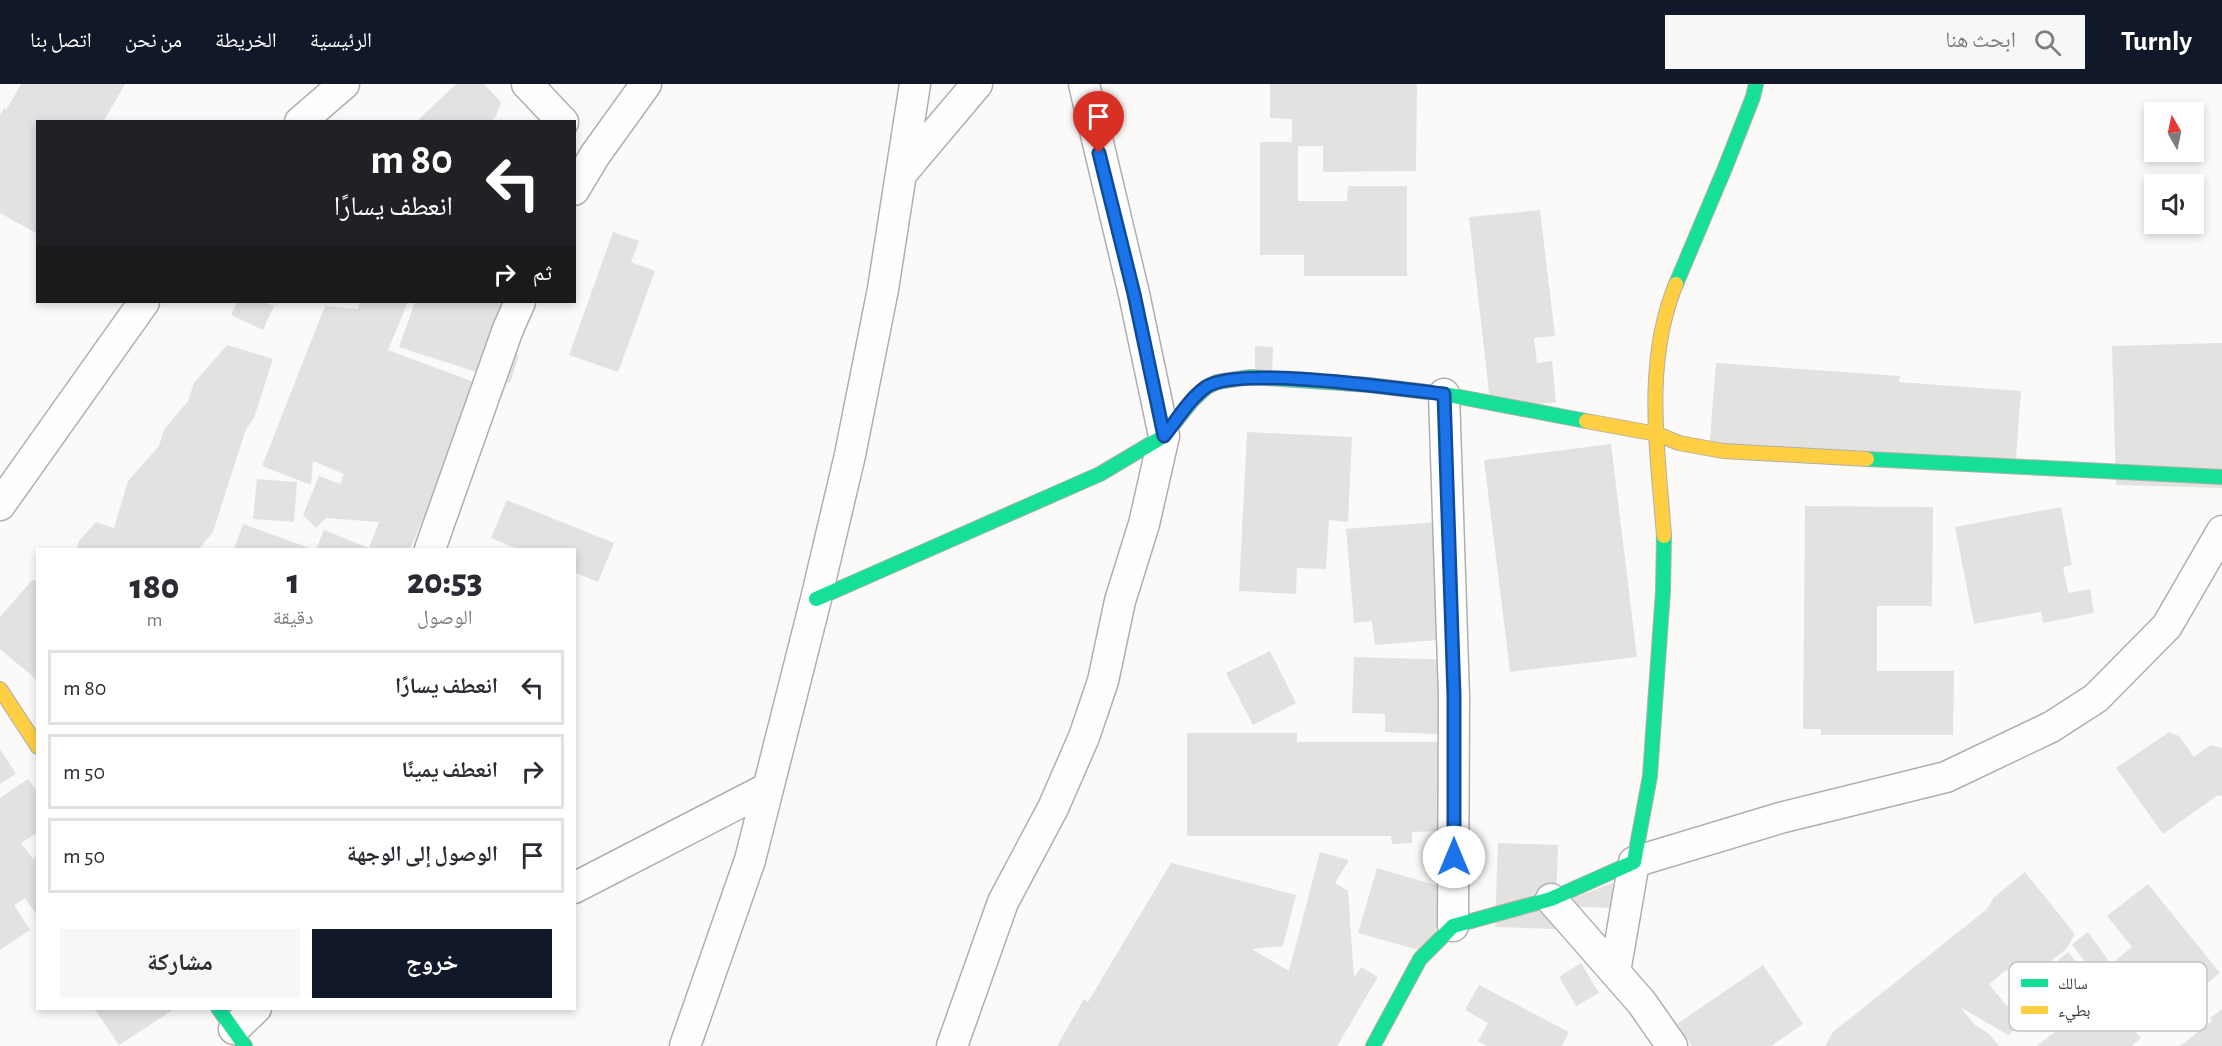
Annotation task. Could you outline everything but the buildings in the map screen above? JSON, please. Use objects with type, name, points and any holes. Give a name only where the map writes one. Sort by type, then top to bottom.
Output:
[{"type":"street","points":[[302,120],[344,84]]},
{"type":"street","points":[[527,84],[560,120]]},
{"type":"street","points":[[576,187],[595,155],[646,84]]},
{"type":"street","points":[[685,1046],[750,860],[816,599],[850,455],[883,289],[915,84]]},
{"type":"street","points":[[901,174],[977,84]]},
{"type":"street","points":[[952,1046],[1003,902],[1053,808],[1084,737],[1103,681],[1120,601],[1144,524],[1164,436],[1134,294],[1084,84]]},
{"type":"street","points":[[1616,972],[1650,776],[1663,591],[1664,536],[1655,388],[1658,345],[1668,304],[1725,168],[1756,84]]},
{"type":"street","points":[[576,136],[595,155]]},
{"type":"street","points":[[0,505],[143,303]]},
{"type":"street","points":[[430,548],[508,329],[520,303]]},
{"type":"street","points":[[816,599],[1100,474],[1164,436],[1191,401],[1207,387],[1217,382],[1250,377],[1369,385],[1444,394],[1657,434],[1680,443],[1724,451],[2222,477]]},
{"type":"street","points":[[1444,394],[1454,696],[1454,926]]},
{"type":"street","points":[[1373,1046],[1420,959],[1454,926],[1551,899],[1634,862],[1780,818],[1946,777],[2051,727],[2096,698],[2167,626],[2222,531]]},
{"type":"street","points":[[0,689],[36,744]]},
{"type":"street","points":[[576,887],[768,788]]},
{"type":"street","points":[[1551,899],[1642,1003],[1672,1046]]},
{"type":"street","points":[[232,1028],[254,1010]]},
{"type":"traffic: fast","points":[[1676,284],[1725,168],[1756,84]]},
{"type":"traffic: fast","points":[[816,599],[1100,474],[1164,436],[1192,401],[1207,387],[1217,382],[1250,377],[1369,385],[1444,394],[1586,421]]},
{"type":"traffic: fast","points":[[1867,459],[2222,477]]},
{"type":"traffic: fast","points":[[1373,1046],[1420,959],[1453,926],[1551,899],[1634,862],[1650,776],[1663,591],[1664,536]]},
{"type":"traffic: fast","points":[[219,1010],[245,1046]]},
{"type":"traffic: slow","points":[[1664,536],[1656,440],[1656,377],[1659,345],[1676,284]]},
{"type":"traffic: slow","points":[[1586,421],[1657,434],[1679,443],[1723,451],[1867,459]]},
{"type":"traffic: slow","points":[[0,689],[36,744]]},
{"type":"route","points":[[1099,153],[1134,294],[1164,436],[1191,401],[1207,387],[1217,382],[1250,377],[1369,385],[1444,394],[1454,696],[1454,857]]}]
